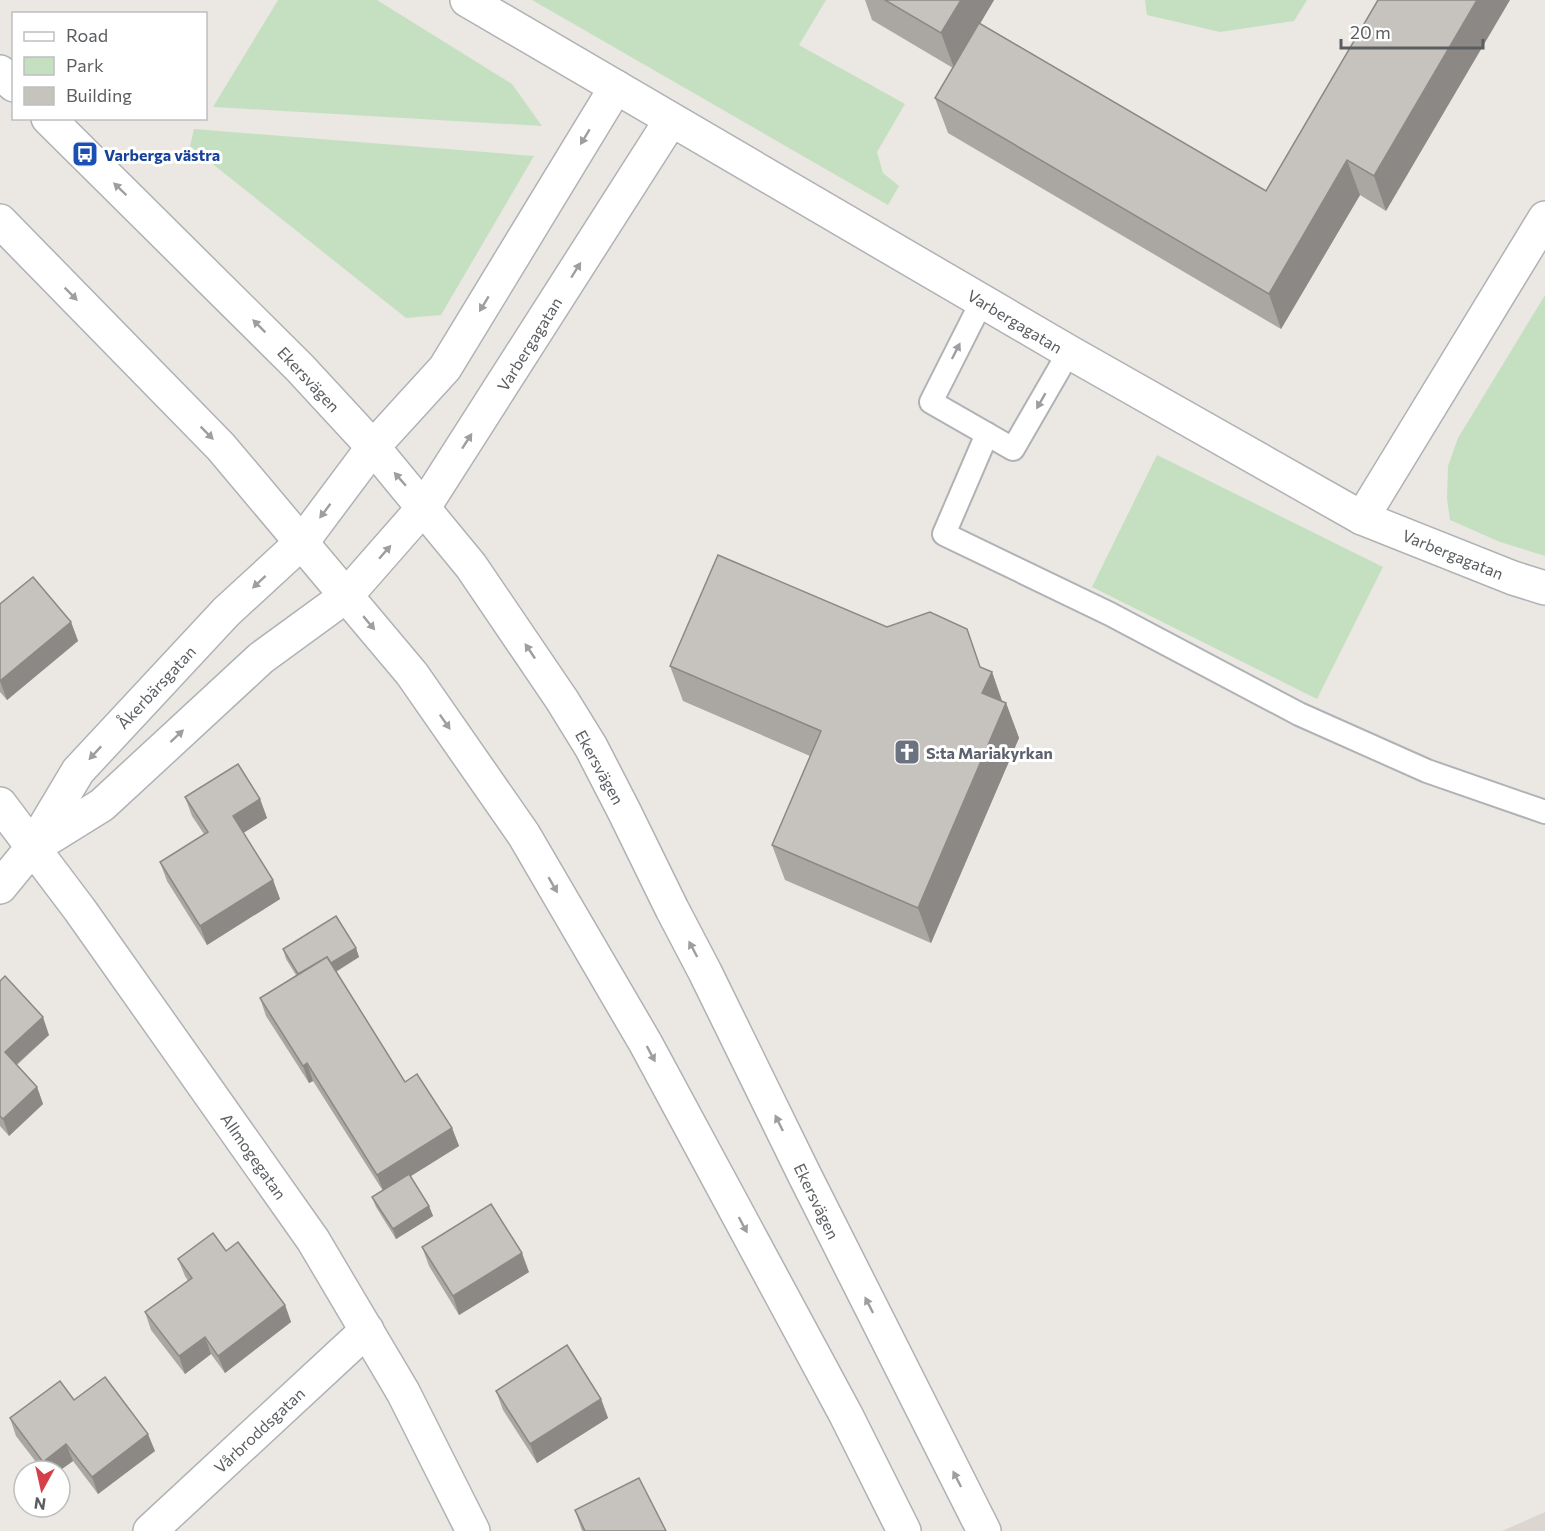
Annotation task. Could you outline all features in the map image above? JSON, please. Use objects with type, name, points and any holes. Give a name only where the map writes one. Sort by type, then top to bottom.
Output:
[{"type":"street","name":"Varbergagatan","points":[[467,0],[1069,352],[1362,518],[1502,574],[1545,588]]},
{"type":"street","points":[[0,72],[12,83]]},
{"type":"street","points":[[373,447],[445,368],[616,87]]},
{"type":"street","name":"Ekersvägen","points":[[50,120],[300,368],[373,447],[424,507],[502,609],[591,747],[984,1531]]},
{"type":"street","name":"Varbergagatan","points":[[346,596],[424,507],[671,120]]},
{"type":"street","points":[[1362,518],[1545,218]]},
{"type":"street","points":[[0,221],[221,447],[412,674],[524,835],[646,1044],[846,1414],[904,1531]]},
{"type":"street","name":"Åkerbärsgatan","points":[[0,887],[32,848],[78,771],[226,612],[302,542],[373,447]]},
{"type":"street","name":"Åkerbärsgatan","points":[[32,848],[102,805],[261,658],[346,596]]},
{"type":"street","name":"Allmogegatan","points":[[0,804],[81,910],[313,1240],[403,1392],[474,1531]]},
{"type":"street","name":"Vårbroddsgatan","points":[[150,1531],[367,1330]]},
{"type":"lane","points":[[982,301],[931,402],[1013,449],[1069,352]]},
{"type":"lane","points":[[987,434],[944,534],[1110,614],[1299,714],[1427,771],[1545,812]]},
{"type":"shaded area","points":[[1545,1512],[1545,1531],[1502,1531]]},
{"type":"green space","points":[[278,0],[377,0],[512,84],[542,126],[213,107]]},
{"type":"green space","points":[[532,0],[826,0],[799,45],[905,104],[877,152],[883,173],[899,186],[888,205]]},
{"type":"green space","points":[[1145,0],[1307,0],[1294,21],[1220,32],[1147,15]]},
{"type":"green space","points":[[194,129],[534,156],[441,315],[406,318],[190,146]]},
{"type":"green space","points":[[1545,295],[1545,556],[1500,542],[1450,520],[1447,498],[1448,466],[1458,438]]},
{"type":"green space","points":[[1157,455],[1383,567],[1317,699],[1092,587]]},
{"type":"building","points":[[885,0],[961,0],[941,33]]},
{"type":"building","points":[[1378,0],[1477,0],[1374,176],[1347,160],[1269,294],[935,98],[979,23],[1266,191]]},
{"type":"building","name":"S:ta Mariakyrkan","points":[[718,555],[887,627],[930,612],[967,629],[980,667],[992,672],[982,693],[1006,703],[918,908],[772,845],[821,731],[670,666]]},
{"type":"building","points":[[33,577],[71,622],[0,681],[0,604]]},
{"type":"building","points":[[238,764],[260,799],[233,816],[273,880],[200,926],[160,862],[208,832],[185,797]]},
{"type":"building","points":[[336,916],[356,948],[331,963],[327,957],[298,974],[283,949]]},
{"type":"building","points":[[327,957],[405,1082],[417,1074],[452,1128],[377,1175],[307,1063],[303,1066],[260,998]]},
{"type":"building","points":[[5,976],[43,1017],[5,1052],[37,1087],[3,1119],[0,1116],[0,981]]},
{"type":"building","points":[[409,1174],[429,1206],[393,1229],[372,1197]]},
{"type":"building","points":[[491,1204],[522,1253],[453,1296],[422,1247]]},
{"type":"building","points":[[213,1233],[226,1251],[238,1242],[285,1305],[218,1356],[205,1337],[179,1356],[145,1312],[192,1278],[178,1259]]},
{"type":"building","points":[[567,1345],[601,1399],[530,1444],[496,1391]]},
{"type":"building","points":[[105,1377],[148,1434],[92,1477],[66,1444],[47,1459],[41,1459],[10,1418],[60,1381],[74,1400]]},
{"type":"building","points":[[639,1478],[666,1531],[585,1531],[575,1510]]},
{"type":"place","name":"Varberga västra","points":[[85,154]]},
{"type":"place","name":"S:ta Mariakyrkan","points":[[907,752]]}]
